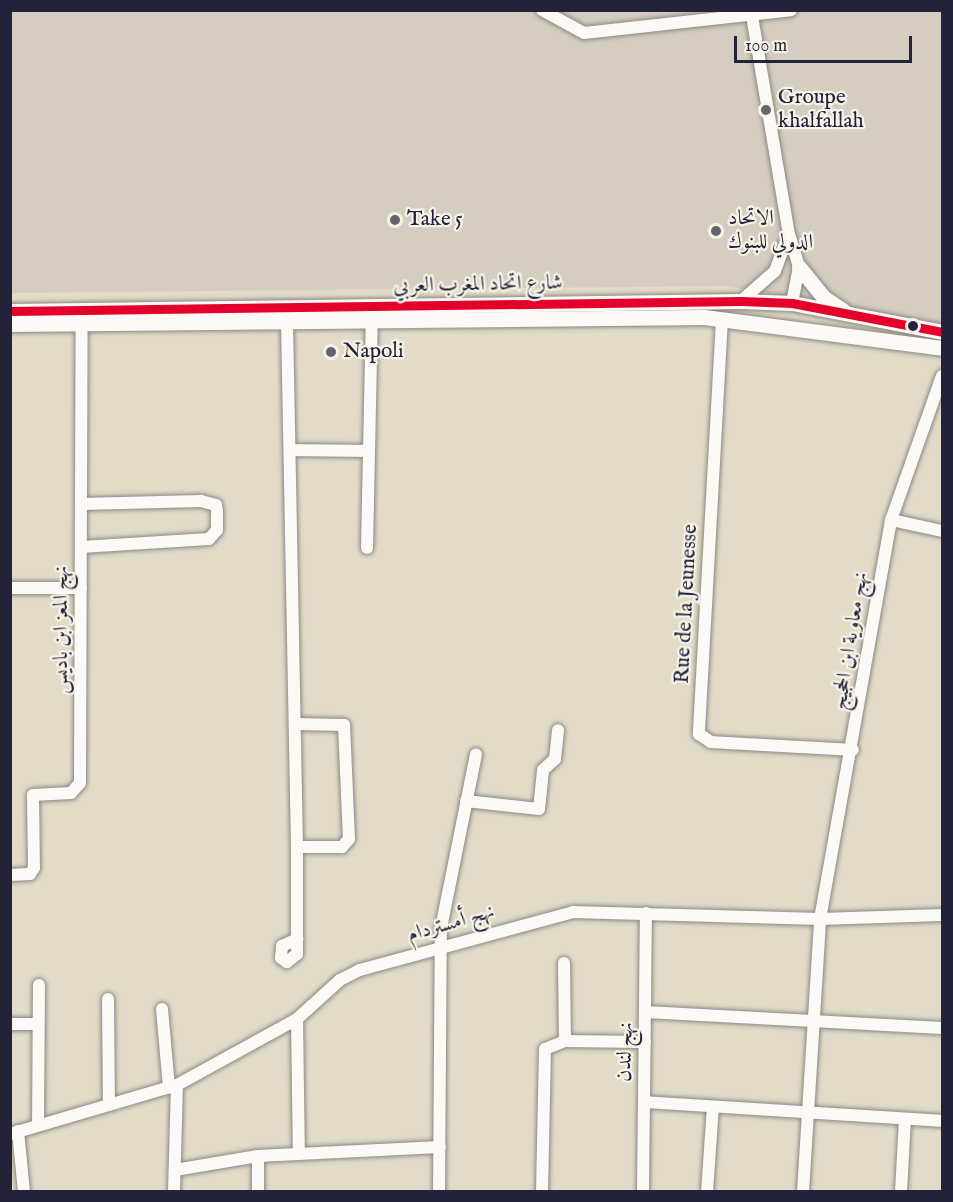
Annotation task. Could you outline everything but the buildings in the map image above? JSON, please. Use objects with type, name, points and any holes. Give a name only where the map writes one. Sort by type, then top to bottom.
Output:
[{"type":"main road","points":[[799,267],[823,297],[860,318]]},
{"type":"main road","name":"شارع اتحاد المغرب العربي","points":[[10,311],[31,317],[82,324],[287,322],[372,315],[741,301],[792,303],[860,318],[942,332]]},
{"type":"main road","points":[[722,319],[756,317],[792,303]]},
{"type":"main road","name":"شارع اتحاد المغرب العربي","points":[[10,324],[31,317],[372,315],[722,319],[942,348]]},
{"type":"street","points":[[542,10],[584,33],[791,10]]},
{"type":"street","points":[[752,16],[789,234],[799,267],[792,303]]},
{"type":"street","points":[[741,301],[775,271],[789,234]]},
{"type":"street","points":[[367,548],[372,315]]},
{"type":"street","name":"Rue de la Jeunesse","points":[[722,319],[699,734],[711,742],[853,750]]},
{"type":"street","points":[[287,322],[296,724],[297,939]]},
{"type":"street","name":"نهج المعز ابن باديس","points":[[10,875],[30,874],[34,868],[33,795],[71,793],[80,783],[82,324]]},
{"type":"street","name":"نهج معاوية ابن الحجيج","points":[[803,1191],[820,919],[853,750],[891,520],[941,382]]},
{"type":"street","points":[[290,450],[368,451]]},
{"type":"street","points":[[81,504],[201,501],[216,505],[217,511],[217,531],[209,539],[81,546]]},
{"type":"street","points":[[891,520],[942,531]]},
{"type":"street","points":[[10,588],[81,588]]},
{"type":"street","points":[[296,724],[344,725],[349,839],[342,847],[297,847]]},
{"type":"street","points":[[466,801],[539,809],[543,770],[555,759],[558,730]]},
{"type":"street","points":[[439,1191],[440,947],[476,755]]},
{"type":"street","name":"نهج أمستردام","points":[[14,1132],[173,1087],[297,1019],[348,975],[440,947],[573,912],[820,919],[942,915]]},
{"type":"street","name":"نهج لندن","points":[[643,1191],[646,913]]},
{"type":"street","points":[[564,963],[565,1041]]},
{"type":"street","points":[[38,1125],[39,985]]},
{"type":"street","points":[[108,999],[109,1105]]},
{"type":"street","points":[[162,1009],[173,1087],[174,1191]]},
{"type":"street","points":[[646,1012],[942,1028]]},
{"type":"street","points":[[297,1019],[299,1154]]},
{"type":"street","points":[[10,1024],[38,1024]]},
{"type":"street","points":[[542,1191],[542,1056],[548,1045],[565,1041],[645,1042]]},
{"type":"street","points":[[644,1102],[942,1121]]},
{"type":"street","points":[[707,1191],[713,1107]]},
{"type":"street","points":[[901,1191],[905,1119]]},
{"type":"street","points":[[14,1132],[24,1191]]},
{"type":"street","points":[[175,1170],[258,1156],[440,1147]]},
{"type":"street","points":[[258,1156],[258,1191]]},
{"type":"shaded area","points":[[10,11],[942,11],[942,323],[726,286],[11,293]]},
{"type":"transit line","points":[[10,311],[741,301],[792,303],[942,332]]},
{"type":"place","name":"Groupe khalfallah","points":[[766,110]]},
{"type":"place","name":"Take 5","points":[[395,220]]},
{"type":"place","name":"الاتحاد الدولي للبنوك","points":[[716,231]]},
{"type":"place","name":"Napoli","points":[[331,352]]}]
